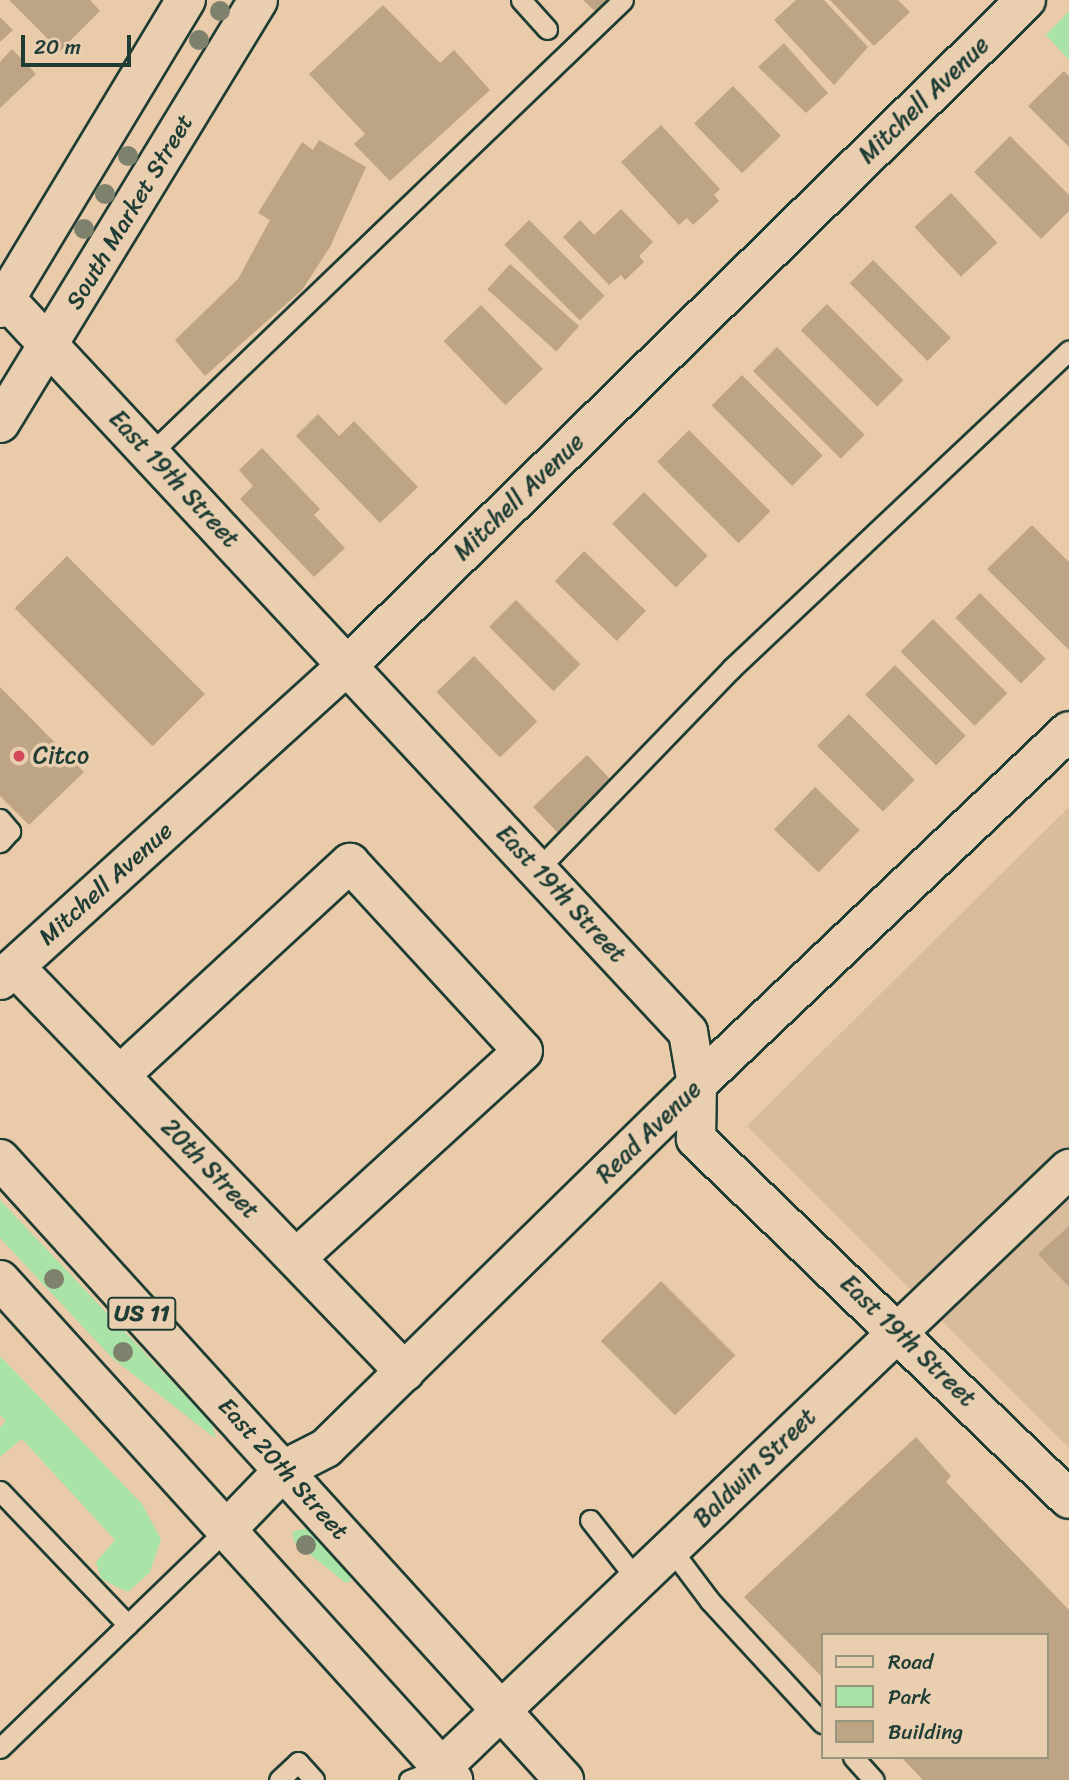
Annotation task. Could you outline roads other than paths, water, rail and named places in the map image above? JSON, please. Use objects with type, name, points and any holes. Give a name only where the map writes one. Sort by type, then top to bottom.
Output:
[{"type":"street","points":[[2,300],[186,0]]},
{"type":"street","name":"South Market Street","points":[[0,423],[258,0]]},
{"type":"street","name":"Mitchell Avenue","points":[[7,974],[349,664],[1026,0]]},
{"type":"street","name":"East 19th Street","points":[[2,300],[49,345],[151,453],[688,1031],[697,1084],[696,1139],[898,1330],[1069,1499]]},
{"type":"street","name":"Read Avenue","points":[[228,1529],[285,1469],[326,1448],[697,1084],[1069,732]]},
{"type":"street","points":[[120,1075],[350,863],[523,1051],[296,1258]]},
{"type":"street","name":"20th Street","points":[[7,974],[120,1075],[405,1372]]},
{"type":"street","name":"East 20th Street","points":[[0,1159],[285,1469],[499,1714],[564,1780]]},
{"type":"street","name":"Baldwin Street","points":[[434,1776],[1069,1168]]},
{"type":"street","points":[[0,1280],[228,1529],[434,1776]]},
{"type":"lane","points":[[521,0],[547,29]]},
{"type":"lane","points":[[151,453],[623,0]]},
{"type":"lane","points":[[538,869],[732,668],[1069,350]]},
{"type":"lane","points":[[0,820],[10,831],[0,842]]},
{"type":"lane","points":[[0,1491],[128,1625]]},
{"type":"lane","points":[[590,1520],[638,1581]]},
{"type":"lane","points":[[0,1748],[228,1529]]},
{"type":"lane","points":[[671,1549],[710,1601],[820,1721]]},
{"type":"lane","points":[[855,1759],[874,1780]]},
{"type":"lane","points":[[279,1780],[298,1762],[314,1780]]},
{"type":"place","name":"Citco","points":[[19,756]]}]
